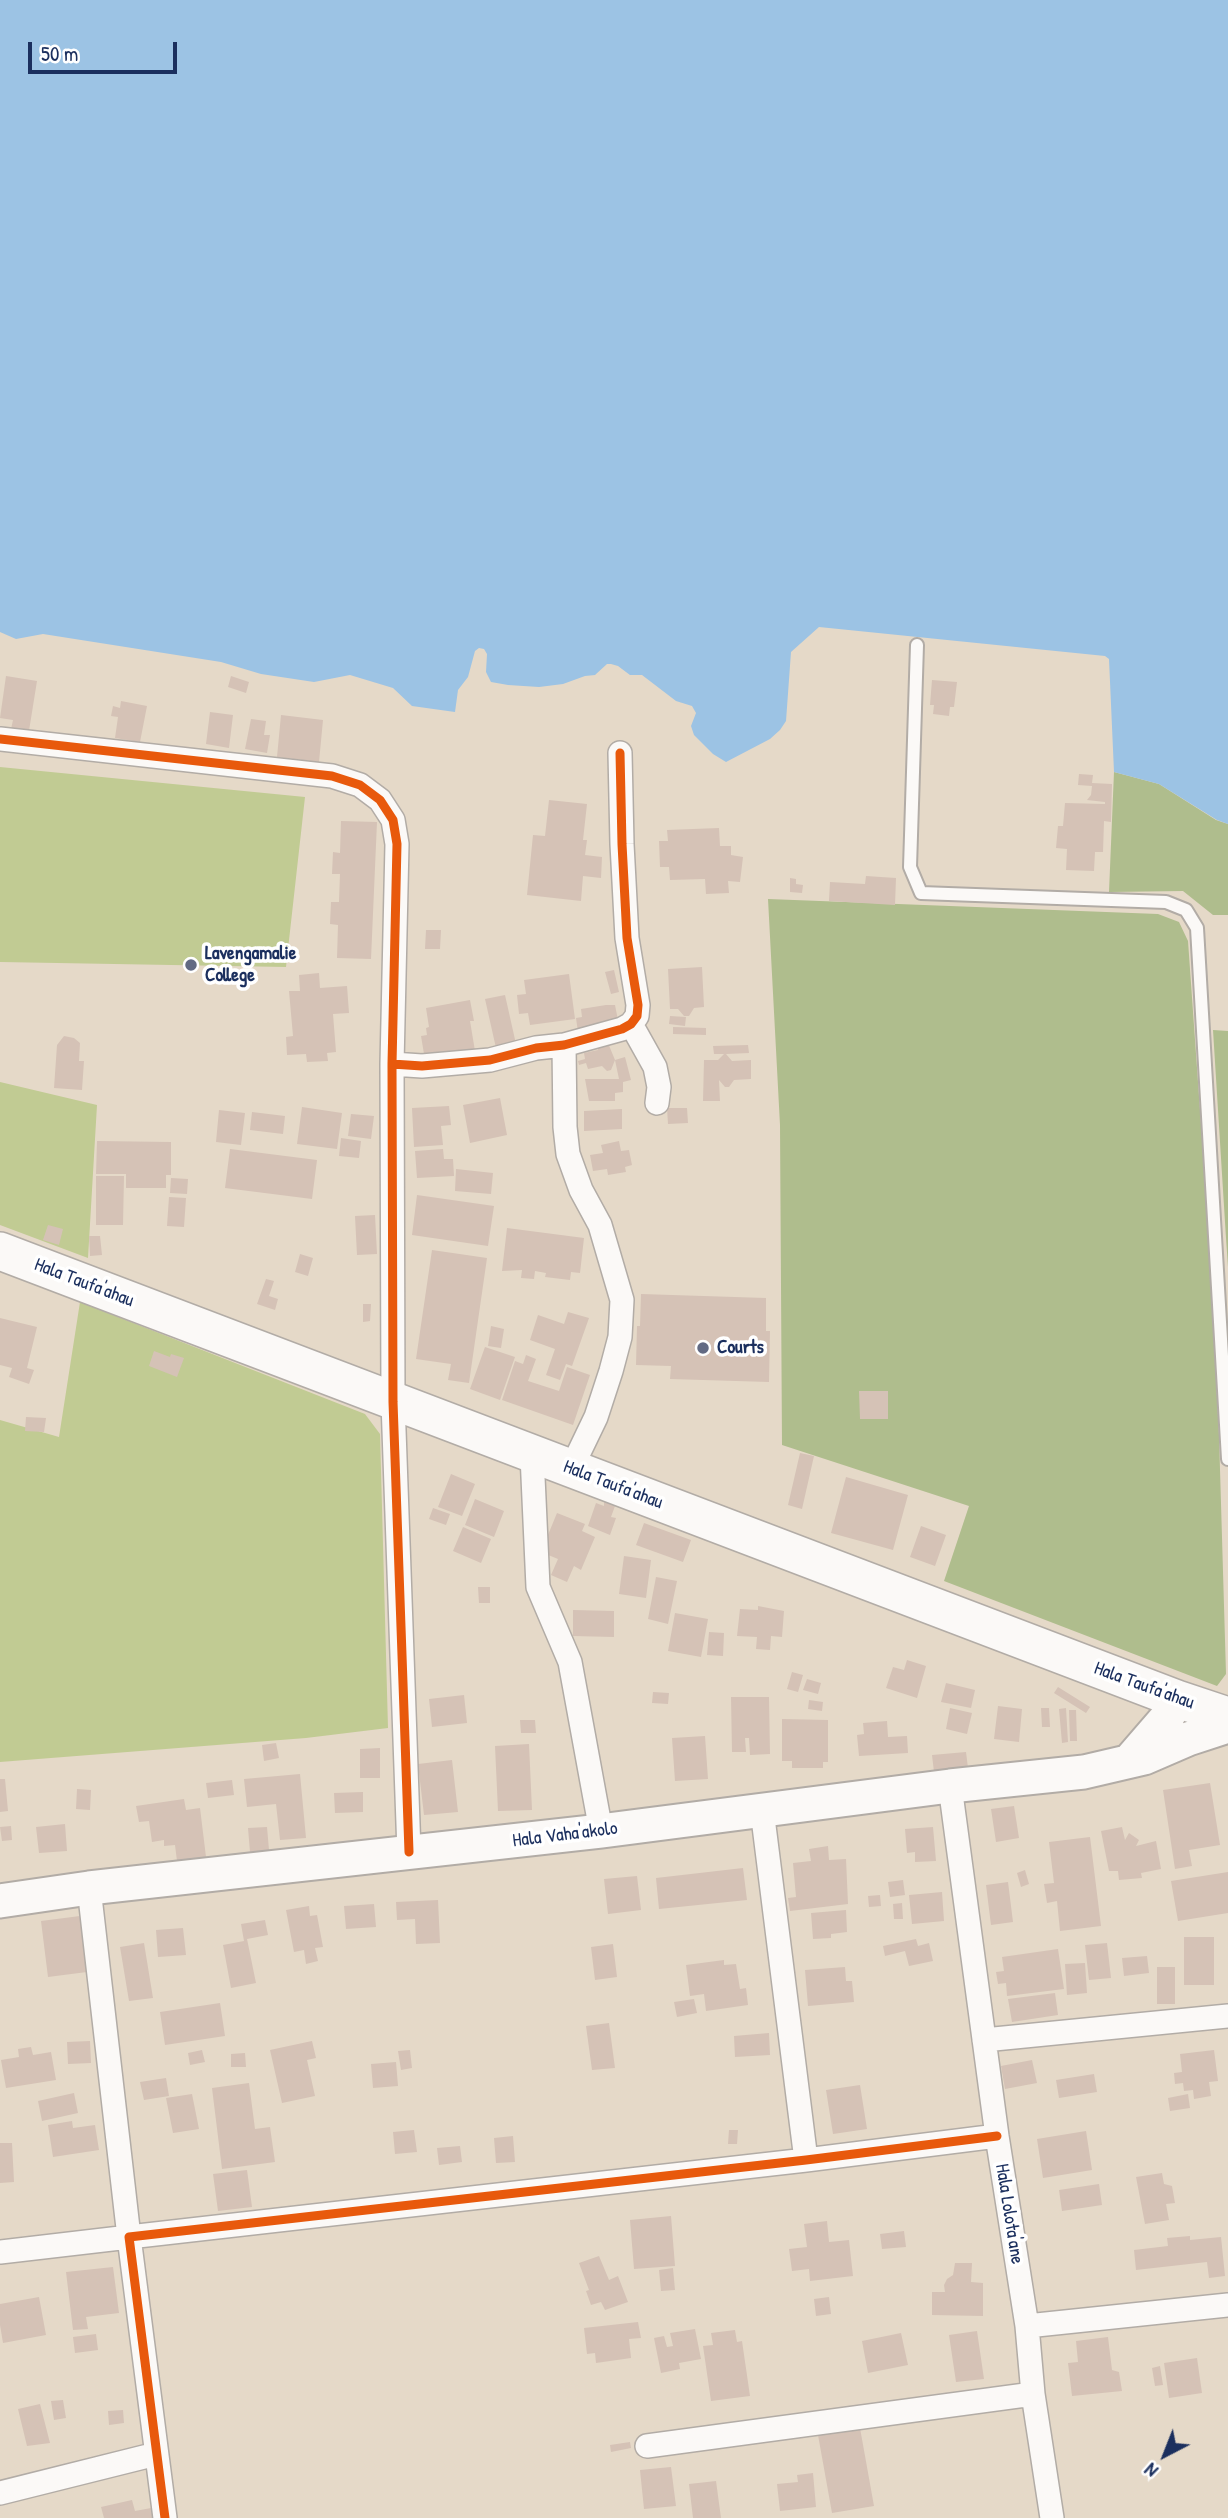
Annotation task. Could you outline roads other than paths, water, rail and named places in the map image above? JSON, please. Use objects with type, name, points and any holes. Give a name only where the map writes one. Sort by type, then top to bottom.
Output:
[{"type":"main road","name":"Hala Taufa'ahau","points":[[0,1251],[532,1455],[1228,1716]]},
{"type":"main road","points":[[1128,1762],[1168,1716],[1177,1699]]},
{"type":"main road","name":"Hala Vaha'akolo","points":[[0,1900],[1084,1772],[1151,1756],[1188,1739],[1228,1726]]},
{"type":"street","points":[[0,738],[332,776],[360,785],[380,800],[393,820],[397,844],[392,1064],[393,1402],[409,1852]]},
{"type":"street","points":[[392,1064],[422,1066],[490,1060],[536,1048],[564,1045],[622,1029],[631,1024],[637,1016],[638,1005],[627,937],[620,752]]},
{"type":"street","points":[[631,1024],[655,1067],[659,1087],[657,1103]]},
{"type":"street","points":[[564,1045],[568,1153],[581,1191],[600,1225],[622,1300],[620,1337],[611,1371],[596,1417],[571,1469]]},
{"type":"street","points":[[532,1455],[538,1587],[570,1662],[601,1831]]},
{"type":"street","name":"Hala Lolota'ane","points":[[950,1786],[1052,2518]]},
{"type":"street","points":[[762,1810],[806,2160]]},
{"type":"street","points":[[89,1888],[165,2518]]},
{"type":"street","points":[[984,2040],[1228,2016]]},
{"type":"street","points":[[0,2252],[997,2136]]},
{"type":"street","points":[[1027,2326],[1228,2305]]},
{"type":"street","points":[[647,2446],[1033,2394]]},
{"type":"street","points":[[0,2493],[156,2454]]},
{"type":"lane","points":[[917,645],[911,867],[921,893],[1166,902],[1186,909],[1197,928],[1228,1459]]},
{"type":"water","points":[[0,0],[1228,0],[1228,824],[1159,784],[1114,772],[1109,659],[1105,656],[819,627],[791,652],[786,721],[780,730],[770,739],[726,762],[713,754],[694,735],[691,726],[696,713],[692,706],[676,701],[642,675],[630,675],[611,664],[607,664],[595,675],[563,684],[539,687],[508,685],[491,682],[486,672],[487,654],[484,649],[479,648],[475,651],[468,677],[458,690],[455,712],[412,706],[393,688],[350,675],[314,682],[261,674],[221,662],[43,634],[16,639],[0,632]]},
{"type":"place","name":"Lavengamalie College","points":[[191,965]]},
{"type":"place","name":"Courts","points":[[703,1348]]}]
